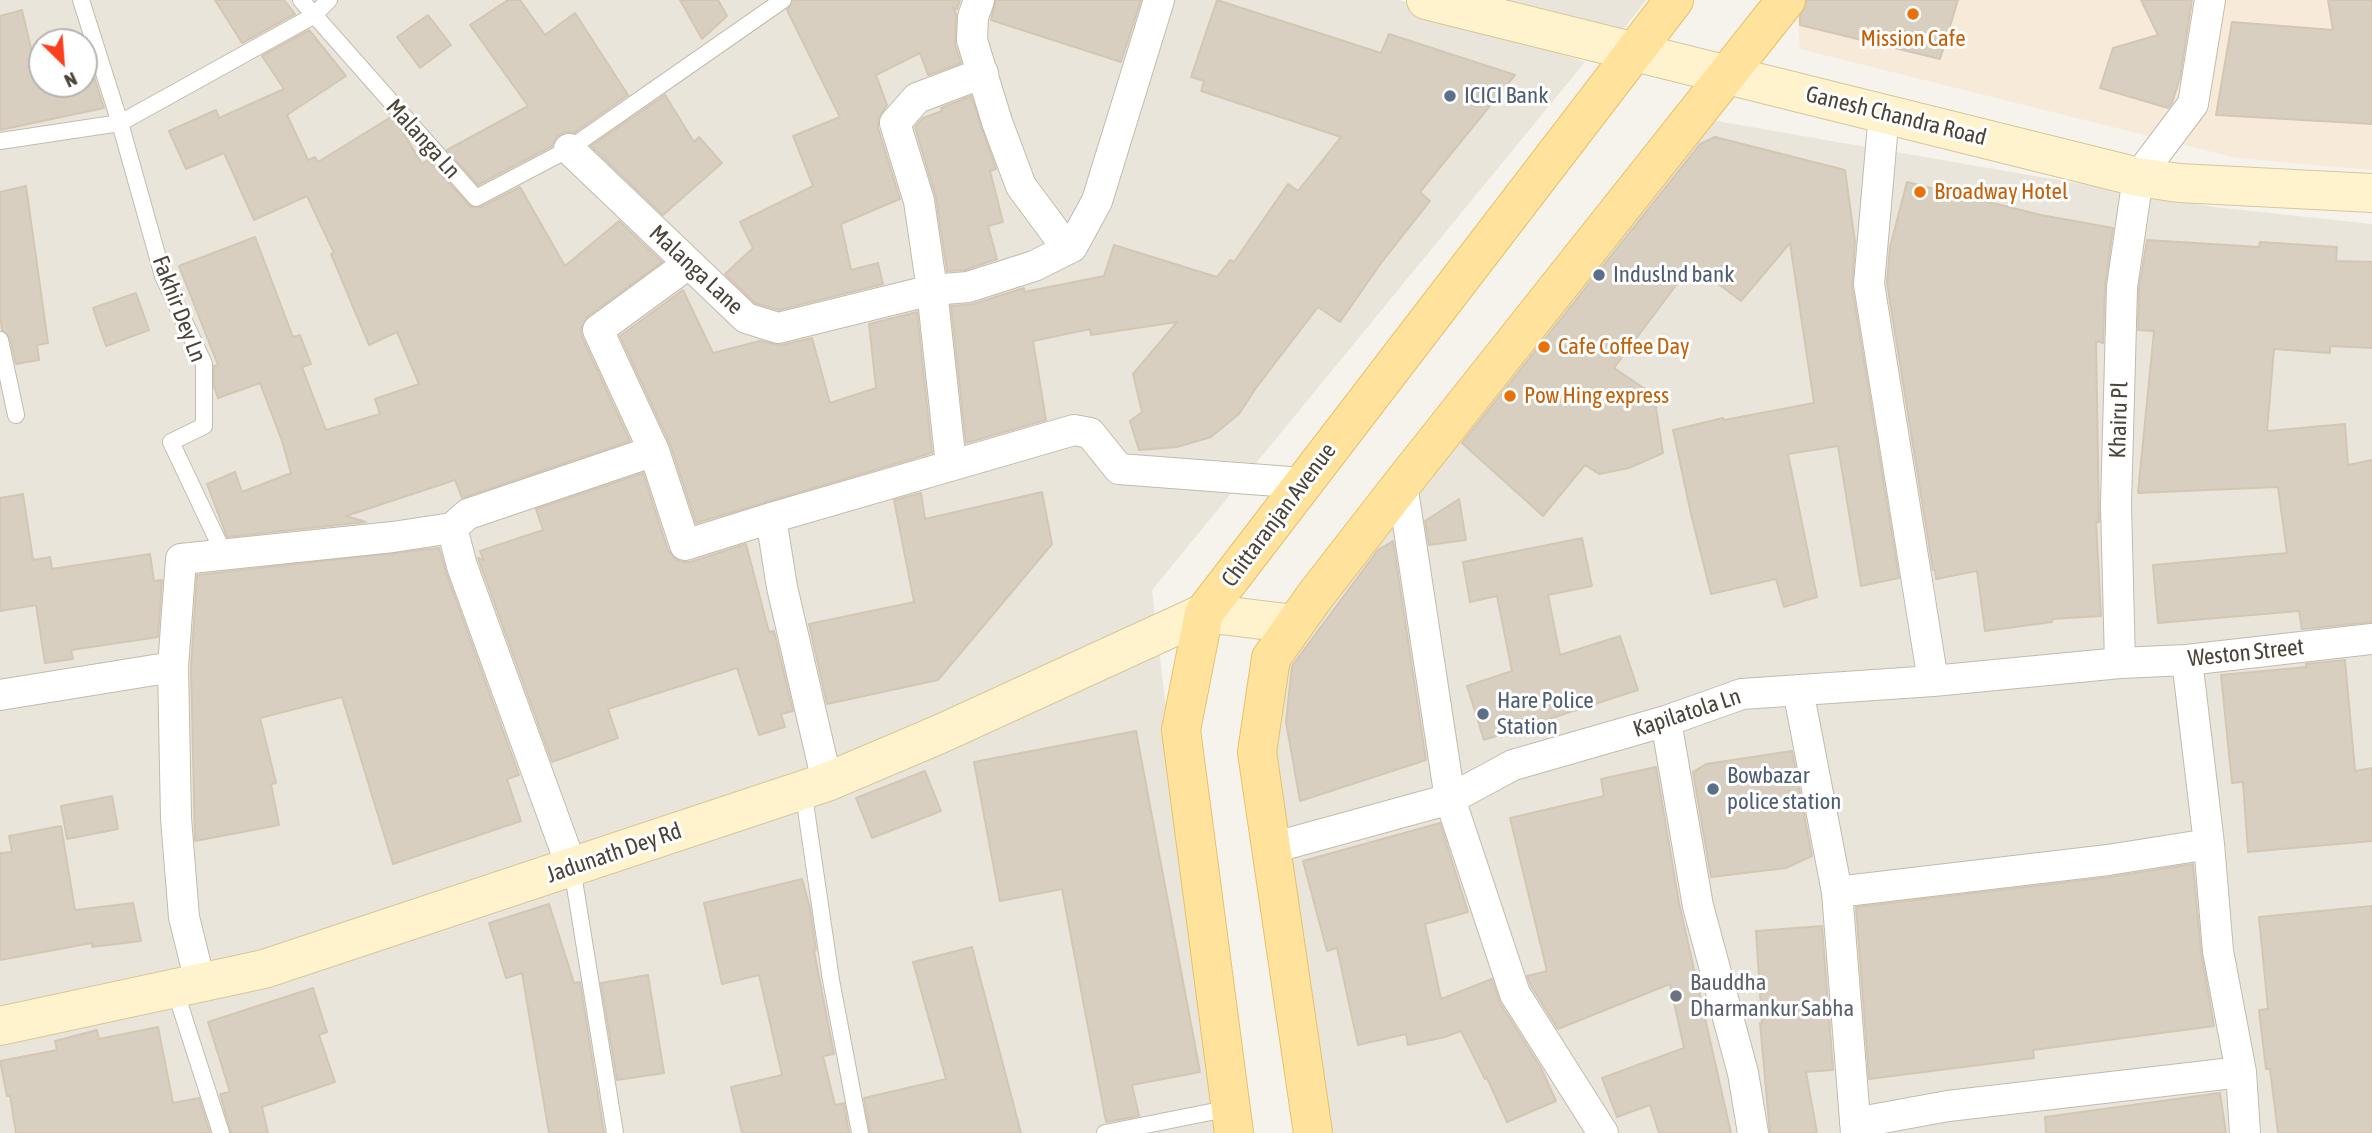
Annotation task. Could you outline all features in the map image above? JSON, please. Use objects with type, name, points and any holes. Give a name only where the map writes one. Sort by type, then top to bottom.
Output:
[{"type":"main road","name":"Chittaranjan Avenue","points":[[1233,1120],[1181,730],[1204,613],[1674,0]]},
{"type":"main road","points":[[1313,1133],[1257,752],[1271,658],[1402,484],[1786,0]]},
{"type":"street","points":[[979,0],[973,17],[972,40],[997,122],[1021,186],[1058,236],[1072,247],[1097,201],[1159,0]]},
{"type":"street","name":"Ganesh Chandra Road","points":[[1426,0],[2138,177],[2179,183],[2372,192]]},
{"type":"street","points":[[2138,177],[2193,104],[2210,0]]},
{"type":"street","points":[[950,466],[932,290],[919,201],[895,123],[917,98],[982,73]]},
{"type":"street","points":[[1884,113],[1869,284],[1933,681]]},
{"type":"street","name":"Malanga Lane","points":[[569,149],[746,318],[778,328],[932,290],[968,288],[1034,266],[1072,247]]},
{"type":"street","name":"Khairu Pl","points":[[2120,663],[2116,505],[2122,287],[2138,177]]},
{"type":"street","points":[[688,264],[598,330],[654,451],[685,545],[1074,430],[1090,433],[1119,469],[1303,483]]},
{"type":"street","points":[[187,984],[176,818],[173,667],[181,559],[393,537],[452,528],[468,514],[654,451]]},
{"type":"street","points":[[1402,484],[1450,799],[1515,994],[1603,1133]]},
{"type":"street","points":[[771,518],[815,786]]},
{"type":"street","points":[[452,528],[462,566],[572,868]]},
{"type":"street","points":[[1204,613],[1295,624]]},
{"type":"street","name":"Jadunath Dey Rd","points":[[0,1027],[264,969],[815,786],[940,734],[1204,613]]},
{"type":"street","name":"Weston Street","points":[[2120,663],[2187,660],[2372,639]]},
{"type":"street","points":[[2187,660],[2209,844],[2218,951],[2241,1072],[2245,1133]]},
{"type":"street","name":"Kapilatola Ln","points":[[1272,848],[1450,799],[1513,765],[1666,721],[1742,694],[1933,681],[2120,663]]},
{"type":"street","points":[[0,695],[173,667]]},
{"type":"street","points":[[1798,690],[1838,892],[1856,1128],[1948,1107],[2241,1072]]},
{"type":"street","points":[[1666,721],[1698,906],[1743,1073],[1753,1133]]},
{"type":"street","points":[[1838,892],[2108,860],[2209,844]]},
{"type":"lane","name":"Fakhir Dey Ln","points":[[81,0],[120,122],[163,276],[204,364],[204,426],[171,442],[224,554]]},
{"type":"lane","name":"Malanga Ln","points":[[301,0],[476,198],[569,149]]},
{"type":"lane","points":[[0,141],[120,122],[313,16],[329,0]]},
{"type":"lane","points":[[569,149],[783,0]]},
{"type":"lane","points":[[0,340],[16,415]]},
{"type":"lane","points":[[815,786],[831,981],[860,1133]]},
{"type":"lane","points":[[572,868],[615,1133]]},
{"type":"lane","points":[[187,984],[221,1133]]},
{"type":"lane","points":[[1105,1133],[1233,1120]]},
{"type":"shaded area","points":[[0,0],[1399,0],[1585,62],[1152,590],[1216,1133],[0,1133]]},
{"type":"shaded area","points":[[1507,0],[1646,0],[1622,31]]},
{"type":"shaded area","points":[[1797,0],[2372,0],[2372,170],[2237,158],[1800,49]]},
{"type":"shaded area","points":[[1688,113],[1722,122],[2214,207],[2372,224],[2372,1133],[1314,1133],[1264,662]]},
{"type":"building","points":[[215,0],[284,0],[295,14],[242,43]]},
{"type":"building","points":[[508,0],[520,0],[545,35],[575,13],[628,95],[574,133],[565,132],[557,136],[552,146],[478,185],[447,150],[528,106],[470,25]]},
{"type":"building","points":[[680,0],[718,0],[727,16],[702,39]]},
{"type":"building","points":[[793,0],[960,0],[957,9],[953,7],[956,14],[955,45],[961,63],[928,75],[920,53],[876,75],[887,105],[878,119],[878,128],[900,199],[841,224],[851,270],[878,263],[883,284],[779,310],[755,303],[725,274],[753,248],[740,222],[813,186],[793,136],[840,117],[787,10]]},
{"type":"building","points":[[996,0],[1141,0],[1121,62],[991,20]]},
{"type":"building","points":[[1217,0],[1381,53],[1389,34],[1515,75],[1420,192],[1430,201],[1381,263],[1340,322],[1318,307],[1239,414],[1211,437],[1177,447],[1139,450],[1130,421],[1142,412],[1133,374],[1177,322],[1091,335],[1090,329],[1033,341],[1046,420],[966,443],[951,306],[973,304],[1024,288],[1024,292],[1104,276],[1114,245],[1217,277],[1230,260],[1234,262],[1288,184],[1298,191],[1341,137],[1201,91],[1204,81],[1191,77]]},
{"type":"building","points":[[1807,0],[1958,0],[1940,59],[1800,25],[1800,17]]},
{"type":"building","points":[[2141,0],[2192,0],[2180,78],[2168,108],[2100,88],[2113,48],[2158,35]]},
{"type":"building","points":[[2328,0],[2372,0],[2372,124],[2216,115],[2232,22],[2333,30]]},
{"type":"building","points":[[22,10],[28,36],[28,98],[98,98],[98,89],[104,108],[0,130],[0,16]]},
{"type":"building","points":[[428,15],[451,45],[420,68],[397,37]]},
{"type":"building","points":[[309,30],[346,76],[287,115],[308,160],[315,157],[318,162],[391,117],[422,164],[428,160],[471,207],[481,207],[520,187],[565,266],[619,221],[662,262],[588,316],[581,329],[582,337],[630,441],[462,498],[455,480],[346,516],[366,522],[227,537],[207,484],[235,472],[242,492],[291,473],[260,383],[218,398],[214,387],[214,366],[218,365],[179,266],[255,237],[293,337],[300,335],[311,364],[302,367],[326,430],[380,414],[375,399],[419,384],[397,332],[369,345],[331,254],[334,253],[307,196],[254,220],[224,153],[186,169],[169,131],[216,110],[219,118],[284,89],[262,56]]},
{"type":"building","points":[[665,95],[694,142],[699,137],[722,163],[663,215],[591,146]]},
{"type":"building","points":[[971,96],[996,169],[990,171],[1003,222],[988,226],[997,259],[965,270],[947,271],[936,198],[915,127],[923,118],[942,111],[941,108]]},
{"type":"building","points":[[1715,137],[1845,170],[1855,242],[1852,287],[1899,578],[1861,586],[1838,446],[1788,454],[1817,597],[1784,607],[1776,579],[1711,594],[1673,430],[1723,418],[1724,420],[1814,403],[1790,243],[1741,301],[1692,264],[1614,368],[1654,395],[1663,453],[1629,468],[1599,474],[1585,465],[1543,516],[1462,443],[1700,144]]},
{"type":"building","points":[[1907,182],[2041,215],[2113,228],[2105,286],[2103,343],[2096,341],[2099,522],[2096,522],[2101,616],[2052,619],[2052,622],[1985,631],[1977,571],[1936,579],[1887,283],[1890,247]]},
{"type":"building","points":[[26,186],[48,343],[37,345],[39,360],[16,364],[10,338],[2,330],[0,315],[0,192]]},
{"type":"building","points":[[2147,240],[2259,247],[2260,242],[2337,247],[2336,261],[2372,262],[2372,348],[2330,346],[2330,353],[2274,349],[2267,431],[2345,424],[2348,465],[2372,460],[2372,622],[2302,629],[2299,611],[2158,623],[2153,565],[2287,553],[2278,487],[2138,493],[2154,331],[2138,330],[2139,289]]},
{"type":"building","points":[[683,290],[713,353],[760,341],[781,345],[812,338],[830,403],[876,388],[869,324],[917,312],[932,453],[696,523],[670,444],[620,336]]},
{"type":"building","points":[[136,293],[149,330],[106,346],[93,308]]},
{"type":"building","points":[[643,473],[668,550],[674,558],[690,562],[746,544],[769,632],[774,631],[793,711],[781,714],[785,727],[759,735],[737,668],[608,709],[618,738],[552,762],[478,558],[484,560],[480,551],[543,530],[536,509]]},
{"type":"building","points":[[1042,492],[1052,544],[938,680],[827,704],[809,624],[914,602],[894,500],[921,493],[925,519]]},
{"type":"building","points":[[23,494],[33,560],[50,557],[52,569],[150,554],[154,581],[162,580],[158,637],[71,650],[73,659],[45,663],[36,605],[0,611],[0,498]]},
{"type":"building","points":[[1459,499],[1466,540],[1429,545],[1425,521]]},
{"type":"building","points":[[1582,538],[1592,586],[1548,595],[1560,655],[1620,636],[1638,690],[1484,740],[1467,686],[1512,671],[1497,596],[1470,602],[1463,562]]},
{"type":"building","points":[[1393,541],[1426,760],[1300,801],[1286,722],[1292,666],[1378,550]]},
{"type":"building","points":[[439,548],[519,775],[507,779],[521,821],[393,864],[342,697],[260,718],[276,783],[271,784],[279,825],[195,841],[191,667],[197,575]]},
{"type":"building","points":[[2345,660],[2355,771],[2372,768],[2372,841],[2248,852],[2243,782],[2232,783],[2221,675],[2307,667],[2306,664]]},
{"type":"building","points":[[1136,731],[1200,1072],[1132,1085],[1139,1116],[1106,1122],[1062,889],[1000,901],[974,762]]},
{"type":"building","points":[[1792,751],[1812,856],[1786,868],[1711,877],[1693,772],[1706,764]]},
{"type":"building","points":[[1656,767],[1679,903],[1731,1133],[1659,1133],[1650,1105],[1617,1117],[1602,1078],[1684,1048],[1670,984],[1558,1029],[1527,976],[1547,971],[1510,818],[1604,796],[1601,779]]},
{"type":"building","points":[[925,771],[941,811],[872,838],[856,798]]},
{"type":"building","points":[[112,796],[118,829],[67,839],[61,806]]},
{"type":"building","points":[[1440,823],[1468,912],[1425,924],[1441,999],[1492,979],[1500,1003],[1541,1068],[1556,1101],[1507,1122],[1461,1031],[1408,1045],[1406,1034],[1358,1045],[1337,948],[1327,951],[1303,861]]},
{"type":"building","points":[[61,826],[75,910],[133,903],[141,941],[92,947],[92,943],[0,960],[0,853],[12,852],[9,836]]},
{"type":"building","points":[[2193,864],[2201,952],[2214,1026],[2033,1050],[2034,1058],[1869,1079],[1856,907],[2110,877]]},
{"type":"building","points":[[802,879],[810,908],[814,951],[834,1054],[823,1056],[835,1105],[844,1103],[849,1133],[742,1133],[731,1087],[782,1075],[759,975],[722,984],[704,903]]},
{"type":"building","points":[[549,904],[574,983],[580,982],[604,1133],[549,1133],[522,973],[506,978],[489,923]]},
{"type":"building","points":[[2372,906],[2372,1133],[2278,1133],[2259,1010],[2268,1009],[2259,917]]},
{"type":"building","points":[[1822,926],[1833,1070],[1806,1072],[1817,1133],[1770,1133],[1760,1023],[1756,931]]},
{"type":"building","points":[[972,947],[1021,1133],[870,1133],[864,1098],[946,1079],[913,962]]},
{"type":"building","points":[[648,975],[664,1073],[617,1080],[601,983]]},
{"type":"building","points":[[313,988],[327,1032],[319,1035],[335,1082],[262,1107],[268,1133],[231,1133],[220,1094],[230,1092],[208,1022]]},
{"type":"building","points":[[158,1027],[173,1103],[199,1098],[210,1133],[16,1133],[10,1096],[7,1096],[0,1061],[57,1050],[55,1041],[97,1030],[99,1039]]},
{"type":"building","points":[[2220,1093],[2226,1133],[2046,1133],[2045,1117]]},
{"type":"place","name":"Mission Cafe","points":[[1913,14]]},
{"type":"place","name":"ICICI Bank","points":[[1450,96]]},
{"type":"place","name":"Broadway Hotel","points":[[1920,192]]},
{"type":"place","name":"Induslnd bank","points":[[1599,275]]},
{"type":"place","name":"Cafe Coffee Day","points":[[1544,347]]},
{"type":"place","name":"Pow Hing express","points":[[1510,396]]},
{"type":"place","name":"Hare Police Station","points":[[1483,714]]},
{"type":"place","name":"Bowbazar police station","points":[[1713,789]]},
{"type":"place","name":"Bauddha Dharmankur Sabha","points":[[1676,996]]}]
